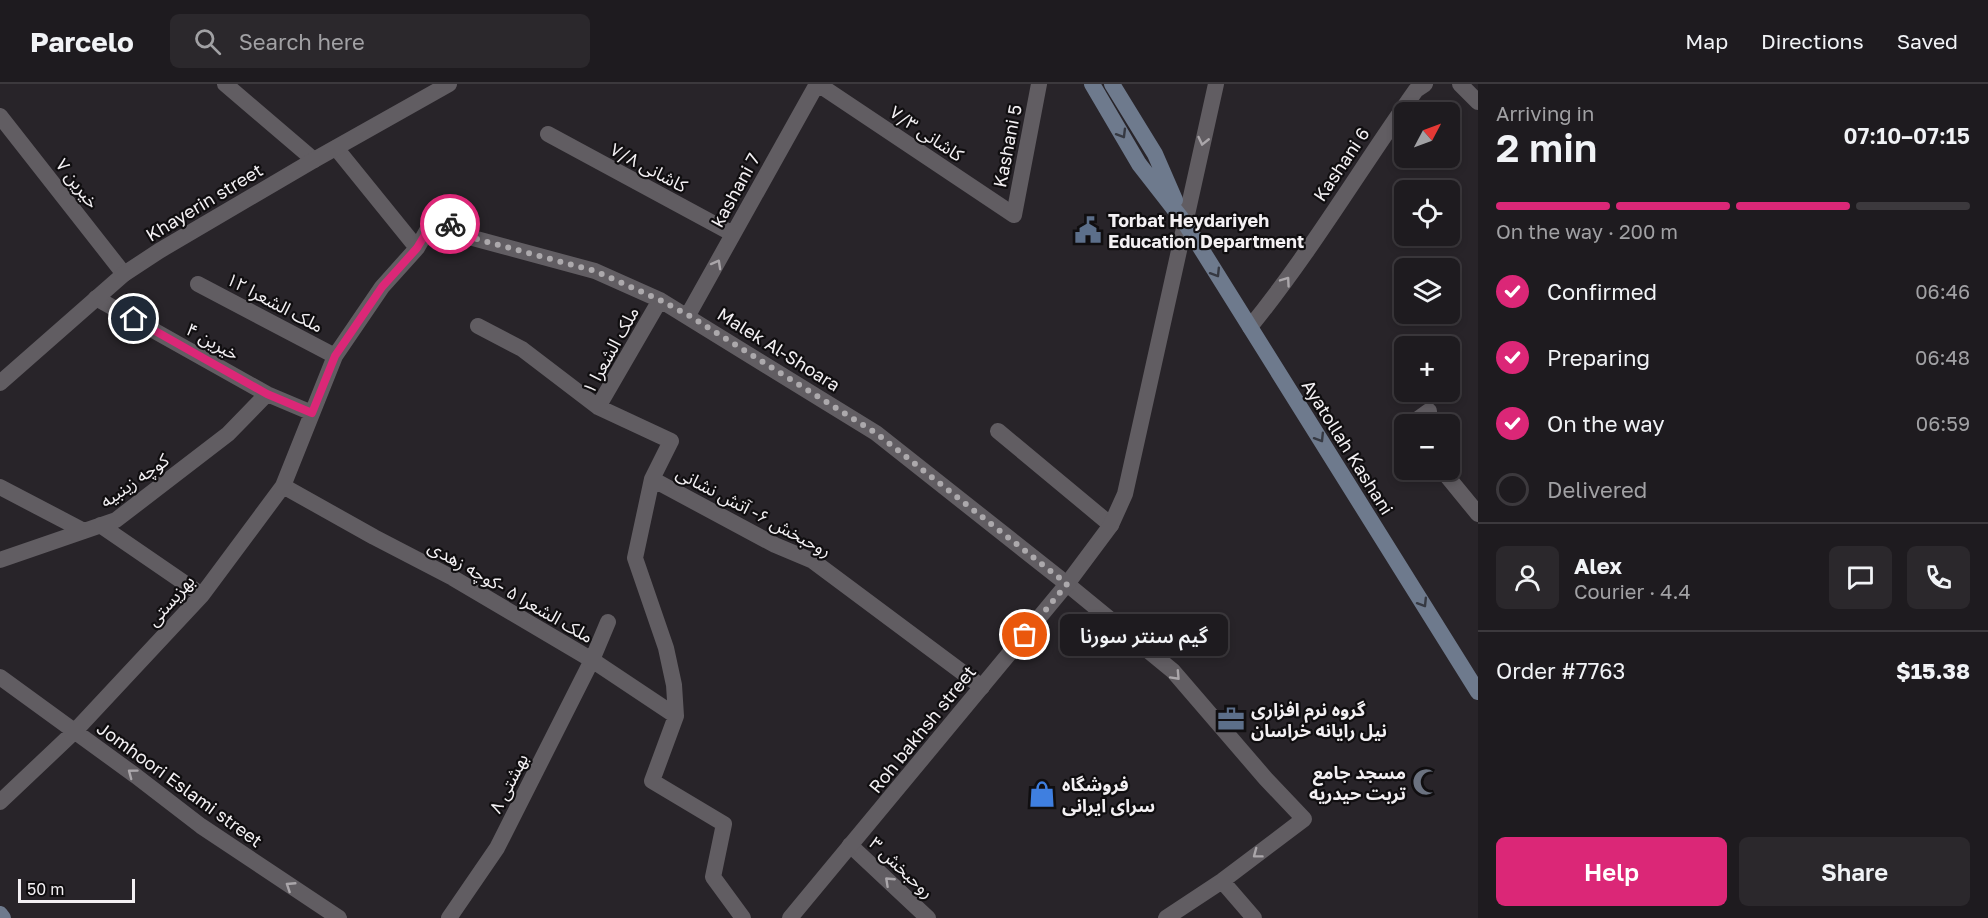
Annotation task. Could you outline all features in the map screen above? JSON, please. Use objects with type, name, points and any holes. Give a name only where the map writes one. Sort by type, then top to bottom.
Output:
[{"type":"main road","name":"Ayatollah Kashani","points":[[1092,84],[1139,164],[1185,223],[1478,692]]},
{"type":"main road","name":"Ayatollah Kashani","points":[[1112,84],[1155,154],[1185,223]]},
{"type":"main road","points":[[0,914],[3,918]]},
{"type":"street","points":[[225,84],[314,160]]},
{"type":"street","name":"Khayerin street","points":[[0,383],[124,274],[314,160],[449,84]]},
{"type":"street","name":"کاشانی ۷/۳","points":[[817,84],[1014,215]]},
{"type":"street","name":"kashani 7","points":[[688,315],[817,84]]},
{"type":"street","name":"Kashani 5","points":[[1014,215],[1039,84]]},
{"type":"street","name":"Roh bakhsh street","points":[[790,918],[1067,584],[1111,525],[1125,494],[1216,84]]},
{"type":"street","name":"Kashani 6","points":[[1250,327],[1282,288],[1416,90],[1425,84]]},
{"type":"street","points":[[1460,84],[1478,102]]},
{"type":"street","name":"خیرین ۷","points":[[0,116],[124,274]]},
{"type":"street","name":"کاشانی ۷/۸","points":[[548,134],[733,234]]},
{"type":"street","points":[[336,148],[417,248]]},
{"type":"street","name":"بهزیستی","points":[[0,802],[75,731],[202,595],[283,486],[335,356],[382,287],[417,248],[440,210]]},
{"type":"street","name":"Malek Al-Shoara","points":[[440,210],[458,234],[595,271],[660,300],[688,315],[876,433],[1067,584],[1173,672],[1304,819],[1222,880]]},
{"type":"street","name":"ملک الشعرا ۱۲","points":[[198,284],[335,356]]},
{"type":"street","name":"خیرین ۴","points":[[96,298],[267,394],[312,413]]},
{"type":"street","name":"ملک الشعرا ۱","points":[[652,479],[671,441],[598,407],[660,300]]},
{"type":"street","points":[[478,326],[522,349],[598,407]]},
{"type":"street","name":"کوچه زینبیه","points":[[0,560],[116,520],[228,434],[267,394]]},
{"type":"street","points":[[1426,414],[1430,411]]},
{"type":"street","points":[[998,431],[1111,525]]},
{"type":"street","points":[[652,479],[635,558],[666,648],[674,686],[676,716],[652,781],[724,824],[713,877],[743,918]]},
{"type":"street","name":"روحبخش ۶- آتش نشانی","points":[[652,479],[775,545],[813,561],[982,687]]},
{"type":"street","points":[[1450,480],[1478,514]]},
{"type":"street","name":"ملک الشعرا ۵ -کوچه زهدی","points":[[283,486],[453,578],[592,660],[608,622]]},
{"type":"street","points":[[0,487],[92,528],[202,595]]},
{"type":"street","points":[[592,660],[676,716]]},
{"type":"street","name":"بهشتی ۸","points":[[449,918],[497,848],[592,660]]},
{"type":"street","name":"Jomhoori Eslami street","points":[[0,677],[201,826],[339,918]]},
{"type":"street","name":"روحبخش ۳","points":[[850,845],[928,918]]},
{"type":"street","points":[[1166,918],[1222,880],[1254,918]]},
{"type":"way so far","points":[[450,224],[458,234],[595,271],[660,300],[688,315],[876,433],[1067,584],[1025,635]]},
{"type":"place","name":"Torbat Heydariyeh Education Department","points":[[1088,230]]},
{"type":"place","name":"گیم سنتر سورنا","points":[[1025,635]]},
{"type":"place","name":"گروه نرم افزاری نیل رایانه خراسان","points":[[1231,719]]},
{"type":"place","name":"مسجد جامع تربت حیدریه","points":[[1426,782]]},
{"type":"place","name":"فروشگاه سرای ایرانی","points":[[1042,794]]},
{"type":"route","points":[[134,319],[267,394],[312,413],[335,356],[382,287],[417,248],[440,210],[450,224]]}]
